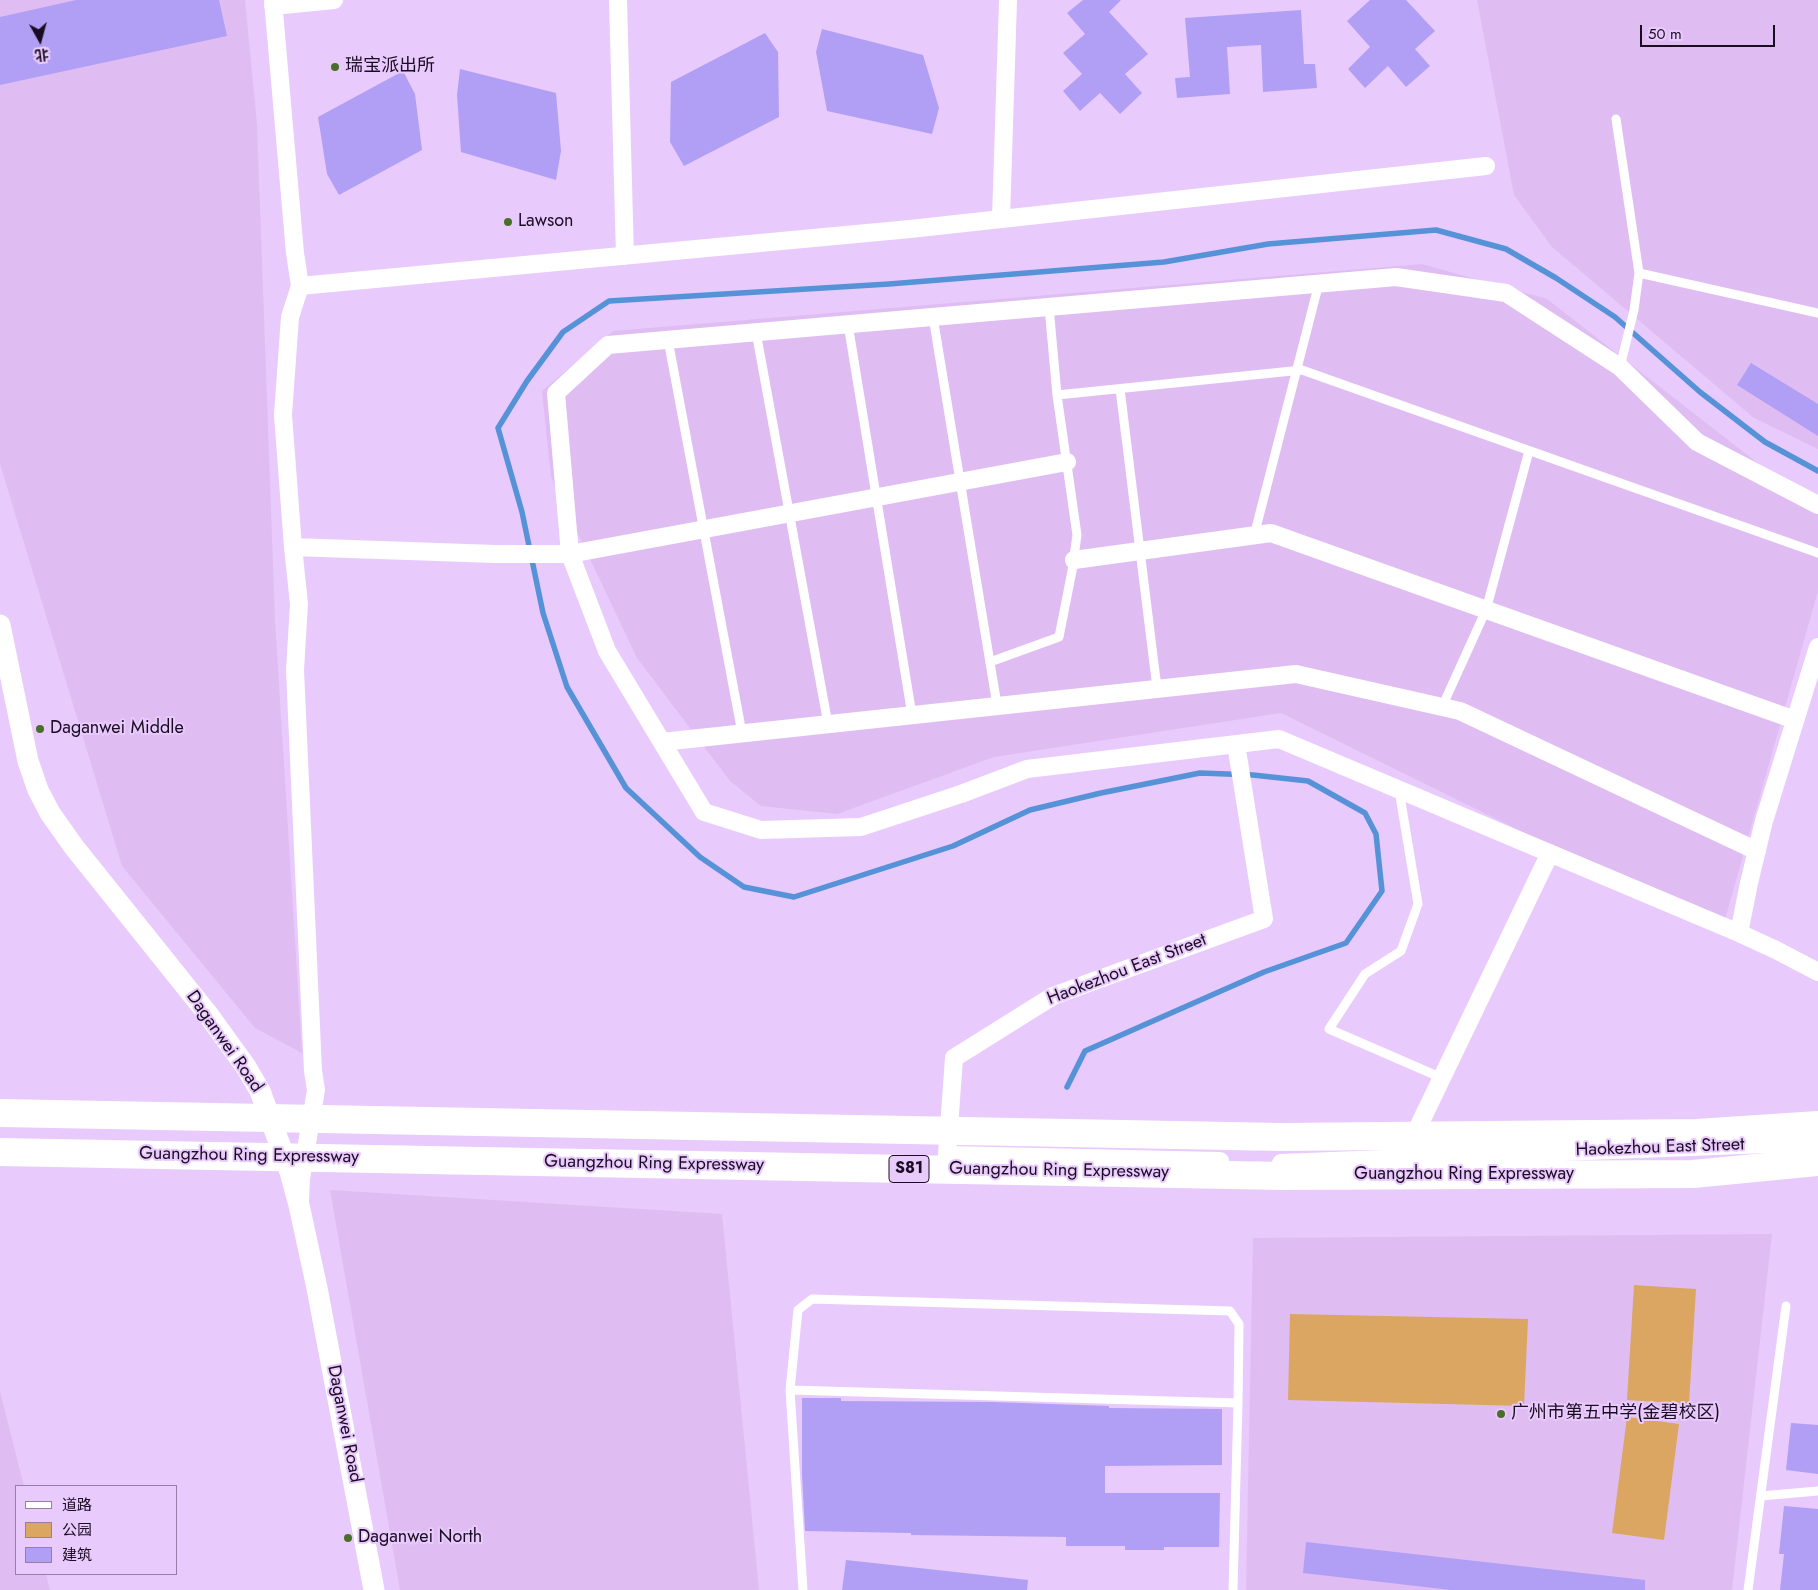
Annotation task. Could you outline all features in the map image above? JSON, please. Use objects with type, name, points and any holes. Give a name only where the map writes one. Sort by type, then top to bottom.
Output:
[{"type":"highway","name":"S81","points":[[0,1113],[1282,1137],[1697,1133],[1818,1125]]},
{"type":"highway","name":"Guangzhou Ring Expressway","points":[[0,1152],[1284,1176],[1693,1174],[1818,1162]]},
{"type":"street","points":[[299,1205],[301,1179],[316,1090],[312,1061],[295,670],[300,604],[293,547],[283,415],[290,317],[300,286],[295,253],[273,3],[334,0]]},
{"type":"street","points":[[618,0],[625,256]]},
{"type":"street","points":[[1001,219],[1008,0]]},
{"type":"street","points":[[300,286],[1001,219],[1486,166]]},
{"type":"street","points":[[1818,505],[1696,442],[1620,367],[1506,293],[1396,277],[608,345],[556,393],[566,554],[607,651],[704,812],[761,830],[861,827],[962,794],[1027,769],[1279,739],[1739,933],[1818,972]]},
{"type":"street","points":[[293,547],[495,554],[566,554],[1067,462]]},
{"type":"street","points":[[1074,560],[1271,533],[1795,720]]},
{"type":"street","name":"Daganwei Road","points":[[0,625],[28,761],[38,790],[50,813],[74,847],[207,1013],[246,1067],[260,1091],[267,1108],[299,1205],[317,1288],[374,1590]]},
{"type":"street","points":[[1739,933],[1764,821],[1818,647]]},
{"type":"street","points":[[662,742],[1296,674],[1460,711],[1756,851]]},
{"type":"street","name":"Haokezhou East Street","points":[[1236,744],[1264,919],[1053,996],[954,1058],[948,1155],[1291,1163],[1818,1142]]},
{"type":"street","points":[[1403,1158],[1550,853]]},
{"type":"lane","points":[[1616,119],[1639,272],[1634,310],[1620,367]]},
{"type":"lane","points":[[1639,272],[1818,313]]},
{"type":"lane","points":[[1254,536],[1319,283]]},
{"type":"lane","points":[[990,662],[1059,638],[1074,560],[1077,535],[1057,395],[1049,307]]},
{"type":"lane","points":[[933,317],[997,705]]},
{"type":"lane","points":[[848,324],[912,715]]},
{"type":"lane","points":[[756,332],[828,724]]},
{"type":"lane","points":[[668,340],[742,734]]},
{"type":"lane","points":[[1057,395],[1302,370],[1818,553]]},
{"type":"lane","points":[[1120,389],[1157,688]]},
{"type":"lane","points":[[1442,707],[1486,610],[1529,451]]},
{"type":"lane","points":[[1399,790],[1418,904],[1401,951],[1365,974],[1328,1029],[1442,1078]]},
{"type":"lane","points":[[803,1590],[790,1390],[798,1310],[812,1299],[1230,1311],[1239,1324],[1232,1590]]},
{"type":"lane","points":[[1748,1590],[1786,1306]]},
{"type":"lane","points":[[790,1390],[1238,1403]]},
{"type":"lane","points":[[1761,1496],[1818,1491]]},
{"type":"shaded area","points":[[0,0],[245,0],[257,124],[275,621],[302,1053],[255,1028],[122,866],[0,464]]},
{"type":"shaded area","points":[[1477,0],[1818,0],[1818,449],[1754,418],[1552,247],[1514,195]]},
{"type":"shaded area","points":[[1422,264],[1547,299],[1818,510],[1818,591],[1722,930],[1281,713],[994,757],[837,814],[761,806],[730,781],[637,658],[551,477],[542,391],[613,331]]},
{"type":"shaded area","points":[[330,1190],[722,1214],[759,1590],[400,1590]]},
{"type":"shaded area","name":"广州市第五中学(金碧校区)","points":[[1772,1234],[1732,1590],[1246,1590],[1253,1238]]},
{"type":"shaded area","points":[[0,1391],[24,1485],[15,1485],[15,1575],[46,1575],[50,1590],[0,1590]]},
{"type":"green space","points":[[1634,1285],[1696,1289],[1689,1404],[1627,1400]]},
{"type":"green space","points":[[1290,1314],[1528,1319],[1524,1406],[1288,1400]]},
{"type":"green space","points":[[1627,1417],[1679,1424],[1664,1540],[1612,1533]]},
{"type":"building","points":[[76,0],[219,0],[227,36],[0,85],[0,17]]},
{"type":"building","points":[[1083,0],[1121,0],[1109,12],[1148,54],[1125,74],[1142,93],[1120,114],[1100,93],[1080,111],[1063,91],[1082,74],[1063,53],[1085,34],[1067,13]]},
{"type":"building","points":[[1370,0],[1406,0],[1435,31],[1415,49],[1430,66],[1406,87],[1388,66],[1365,88],[1348,69],[1370,47],[1347,21]]},
{"type":"building","points":[[1301,10],[1304,64],[1315,64],[1317,88],[1263,92],[1261,45],[1227,47],[1230,94],[1177,98],[1175,78],[1190,77],[1185,18]]},
{"type":"building","points":[[822,29],[923,55],[939,108],[932,134],[827,111],[816,52]]},
{"type":"building","points":[[765,33],[778,52],[779,117],[684,166],[670,142],[671,82]]},
{"type":"building","points":[[460,69],[556,93],[561,151],[556,180],[461,152],[457,95]]},
{"type":"building","points":[[403,71],[415,94],[422,150],[339,195],[327,174],[318,117]]},
{"type":"building","points":[[1751,363],[1818,404],[1818,436],[1737,385]]},
{"type":"building","points":[[802,1398],[841,1398],[841,1401],[992,1402],[1109,1406],[1109,1408],[1222,1409],[1222,1465],[1105,1466],[1105,1493],[1220,1493],[1219,1547],[1164,1547],[1164,1550],[1125,1550],[1125,1546],[1066,1546],[1066,1537],[911,1535],[911,1533],[805,1531],[802,1474]]},
{"type":"building","points":[[1791,1423],[1818,1425],[1818,1474],[1786,1470]]},
{"type":"building","points":[[1784,1506],[1818,1509],[1818,1590],[1780,1590],[1784,1554],[1779,1554]]},
{"type":"building","points":[[1306,1542],[1645,1580],[1645,1590],[1451,1590],[1303,1573]]},
{"type":"building","points":[[846,1560],[1028,1580],[1027,1590],[842,1590]]},
{"type":"waterway","points":[[1067,1087],[1085,1051],[1264,972],[1346,943],[1382,891],[1376,834],[1365,813],[1308,781],[1253,775],[1200,773],[1101,793],[1030,810],[953,846],[794,897],[744,887],[700,857],[626,788],[567,687],[543,613],[522,512],[498,428],[527,381],[563,332],[609,301],[889,284],[1164,262],[1268,244],[1436,230],[1506,249],[1556,278],[1615,317],[1700,392],[1765,442],[1818,471]]},
{"type":"place","name":"瑞宝派出所","points":[[335,67]]},
{"type":"place","name":"Lawson","points":[[508,222]]},
{"type":"place","name":"Daganwei Middle","points":[[40,729]]},
{"type":"place","name":"广州市第五中学(金碧校区)","points":[[1501,1414]]},
{"type":"place","name":"Daganwei North","points":[[348,1538]]}]
